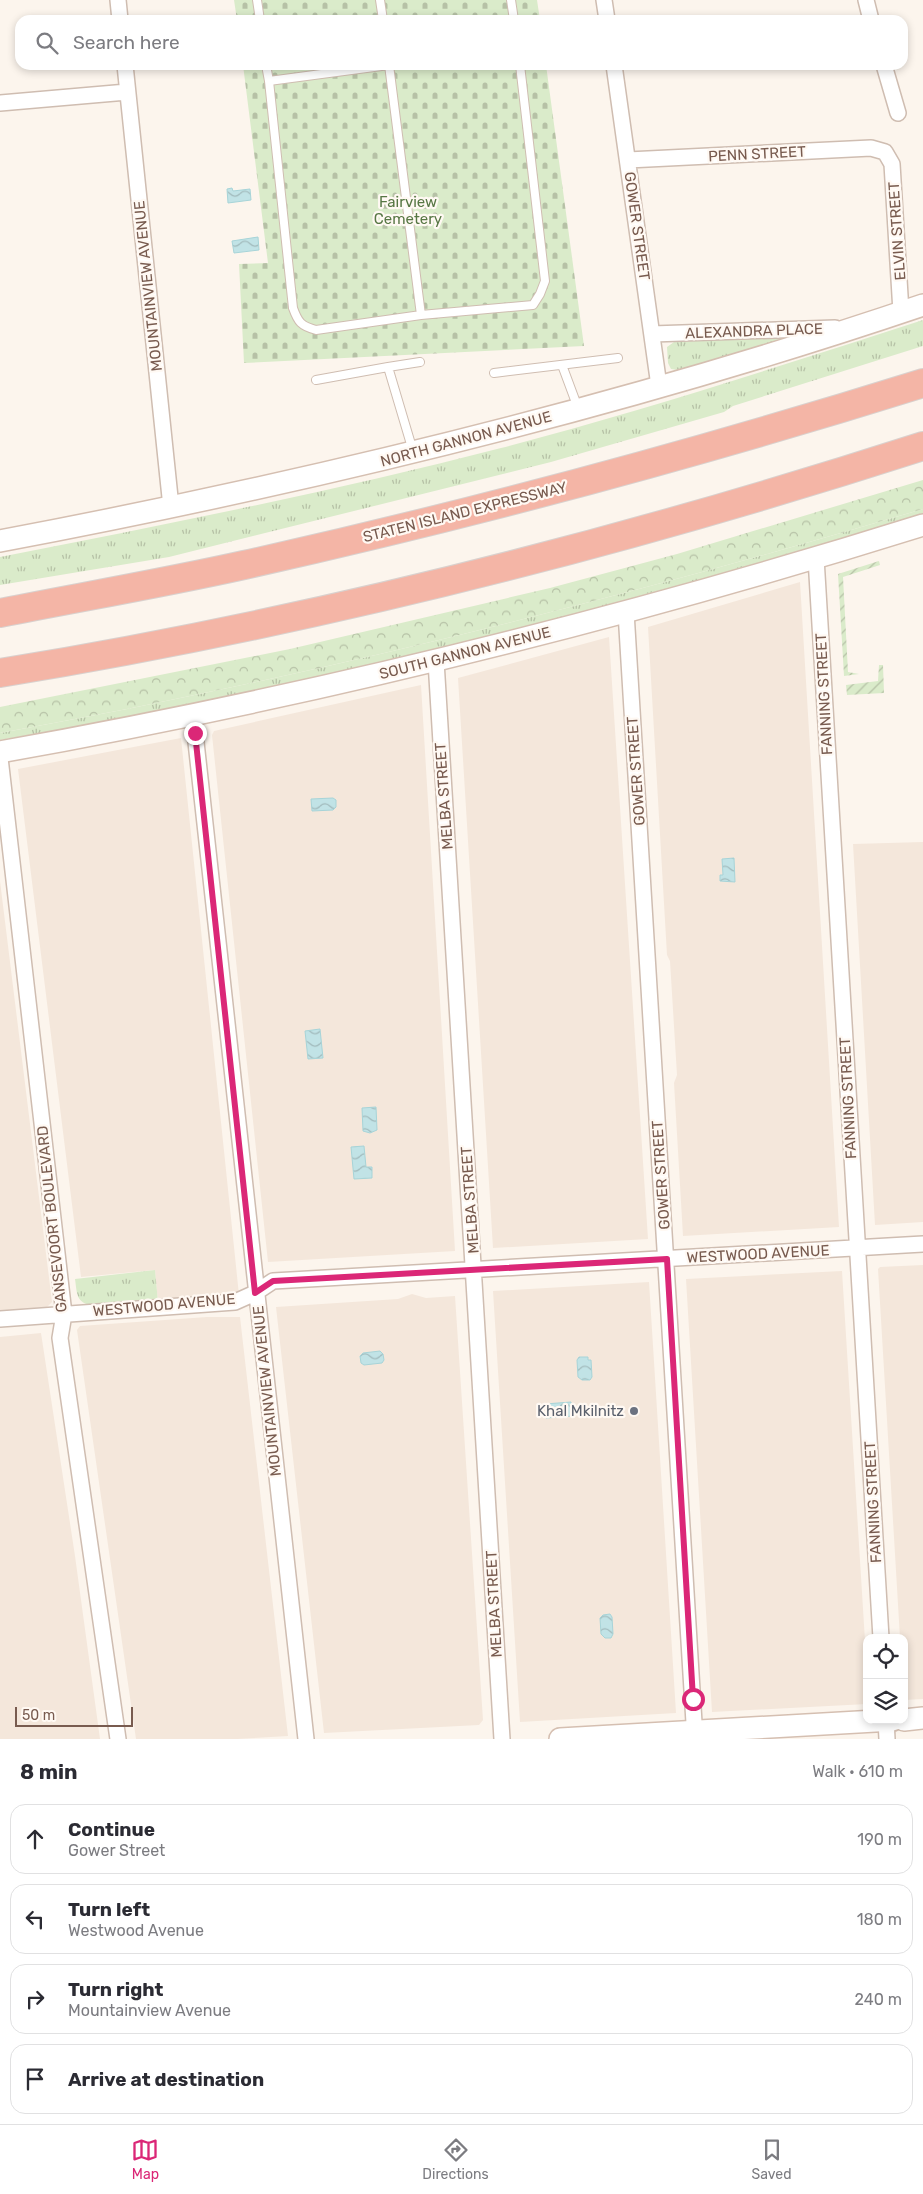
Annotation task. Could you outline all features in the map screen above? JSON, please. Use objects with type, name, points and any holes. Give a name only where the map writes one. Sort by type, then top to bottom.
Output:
[{"type":"highway","name":"STATEN ISLAND EXPRESSWAY","points":[[7,611],[242,565],[407,527],[680,456],[923,383]]},
{"type":"highway","points":[[0,673],[153,646],[427,585],[697,514],[923,446]]},
{"type":"street","points":[[118,0],[120,15]]},
{"type":"street","points":[[604,0],[606,15]]},
{"type":"street","points":[[866,0],[870,15]]},
{"type":"street","name":"MOUNTAINVIEW AVENUE","points":[[126,70],[171,507]]},
{"type":"street","name":"GOWER STREET","points":[[615,70],[659,386]]},
{"type":"street","points":[[885,70],[898,113]]},
{"type":"street","points":[[0,103],[128,92]]},
{"type":"street","name":"PENN STREET","points":[[628,160],[871,148],[885,152]]},
{"type":"street","name":"ELVIN STREET","points":[[885,152],[892,164],[901,312]]},
{"type":"street","name":"NORTH GANNON AVENUE","points":[[0,540],[171,507],[414,452],[659,386],[857,328],[923,305]]},
{"type":"street","name":"ALEXANDRA PLACE","points":[[652,334],[857,328]]},
{"type":"street","name":"SOUTH GANNON AVENUE","points":[[0,752],[193,715],[436,661],[626,612],[816,558],[923,525]]},
{"type":"street","name":"FANNING STREET","points":[[816,558],[881,1634]]},
{"type":"street","name":"GOWER STREET","points":[[626,612],[695,1735]]},
{"type":"street","name":"MELBA STREET","points":[[436,661],[475,1271],[502,1739]]},
{"type":"street","name":"MOUNTAINVIEW AVENUE","points":[[193,715],[255,1293],[306,1739]]},
{"type":"street","name":"GANSEVOORT BOULEVARD","points":[[0,758],[64,1314],[60,1338],[118,1739]]},
{"type":"street","name":"WESTWOOD AVENUE","points":[[0,1319],[235,1302],[255,1293],[273,1281],[923,1244]]},
{"type":"street","points":[[908,1720],[923,1718]]},
{"type":"street","points":[[560,1739],[695,1735],[863,1722]]},
{"type":"street","points":[[886,1724],[887,1739]]},
{"type":"lane","points":[[257,0],[259,15]]},
{"type":"lane","points":[[380,0],[382,15]]},
{"type":"lane","points":[[512,0],[514,15]]},
{"type":"lane","points":[[267,70],[293,308],[298,322],[304,327],[316,330],[421,315],[532,304],[540,294],[545,281],[521,70]]},
{"type":"lane","points":[[269,81],[352,70]]},
{"type":"lane","points":[[390,70],[421,315]]},
{"type":"lane","points":[[494,373],[618,358]]},
{"type":"lane","points":[[316,380],[420,362]]},
{"type":"lane","points":[[562,365],[579,409]]},
{"type":"lane","points":[[388,367],[414,452]]},
{"type":"shaded area","points":[[800,582],[839,1227],[683,1236],[674,1083],[677,1075],[670,961],[667,955],[648,627]]},
{"type":"shaded area","points":[[609,637],[648,1239],[493,1248],[458,678]]},
{"type":"shaded area","points":[[421,685],[455,1251],[268,1262],[212,735],[214,731]]},
{"type":"shaded area","points":[[181,738],[239,1295],[158,1302],[155,1270],[81,1277],[18,769]]},
{"type":"shaded area","points":[[923,842],[923,1222],[875,1225],[853,844]]},
{"type":"shaded area","points":[[0,881],[52,1302],[47,1307],[0,1311]]},
{"type":"shaded area","points":[[923,1265],[923,1699],[908,1700],[908,1634],[900,1634],[878,1269],[880,1267]]},
{"type":"shaded area","points":[[842,1271],[865,1634],[863,1634],[863,1704],[712,1712],[686,1279]]},
{"type":"shaded area","points":[[649,1282],[676,1713],[520,1722],[493,1291]]},
{"type":"shaded area","points":[[412,1294],[426,1298],[455,1296],[483,1720],[479,1725],[324,1733],[276,1307],[398,1299]]},
{"type":"shaded area","points":[[207,1317],[240,1317],[288,1736],[237,1739],[136,1739],[77,1330],[80,1326]]},
{"type":"shaded area","points":[[41,1333],[75,1556],[100,1739],[0,1739],[0,1337]]},
{"type":"green space","points":[[234,0],[537,0],[539,15],[236,15]]},
{"type":"green space","name":"Fairview Cemetery","points":[[244,70],[547,70],[584,346],[244,363],[239,264],[268,263]]},
{"type":"green space","points":[[923,320],[923,346],[733,406],[724,412],[551,462],[169,557],[0,585],[0,557],[314,493],[439,464],[554,434],[660,403]]},
{"type":"green space","points":[[779,337],[785,339],[678,370],[671,369],[668,363],[667,347],[674,342]]},
{"type":"green space","points":[[923,480],[923,509],[694,574],[580,605],[349,661],[117,711],[0,733],[0,707],[290,649],[550,588],[677,554]]},
{"type":"green space","points":[[923,509],[923,515],[809,549],[465,642],[234,695],[0,740],[0,733],[233,687],[464,634],[580,605]]},
{"type":"green space","points":[[879,561],[880,565],[843,577],[848,672],[859,674],[844,676],[838,574]]},
{"type":"green space","points":[[879,665],[883,665],[884,693],[847,695],[846,685],[878,681]]},
{"type":"green space","points":[[155,1270],[158,1302],[93,1305],[83,1302],[78,1297],[75,1279]]},
{"type":"water","points":[[232,188],[233,191],[250,189],[251,200],[228,203],[227,189]]},
{"type":"water","points":[[258,237],[259,250],[234,253],[232,241]]},
{"type":"water","points":[[333,798],[336,800],[336,807],[333,810],[312,811],[311,799]]},
{"type":"water","points":[[734,858],[735,882],[720,881],[720,875],[723,875],[722,859]]},
{"type":"water","points":[[320,1029],[323,1058],[308,1059],[305,1031]]},
{"type":"water","points":[[376,1107],[377,1130],[370,1133],[363,1131],[362,1108]]},
{"type":"water","points":[[364,1146],[366,1167],[372,1167],[372,1178],[354,1179],[351,1147]]},
{"type":"water","points":[[380,1351],[383,1354],[384,1360],[382,1363],[364,1365],[361,1363],[360,1356],[363,1353]]},
{"type":"water","points":[[579,1357],[588,1357],[588,1360],[591,1360],[592,1377],[590,1380],[582,1380],[578,1377],[577,1360]]},
{"type":"water","points":[[571,1402],[572,1416],[546,1418],[545,1404]]},
{"type":"water","points":[[610,1614],[612,1617],[613,1634],[611,1638],[605,1638],[601,1634],[600,1618],[603,1615]]},
{"type":"place","name":"Khal Mkilnitz","points":[[634,1411]]},
{"type":"route","points":[[195,733],[255,1293],[273,1281],[667,1259],[693,1699]]}]
